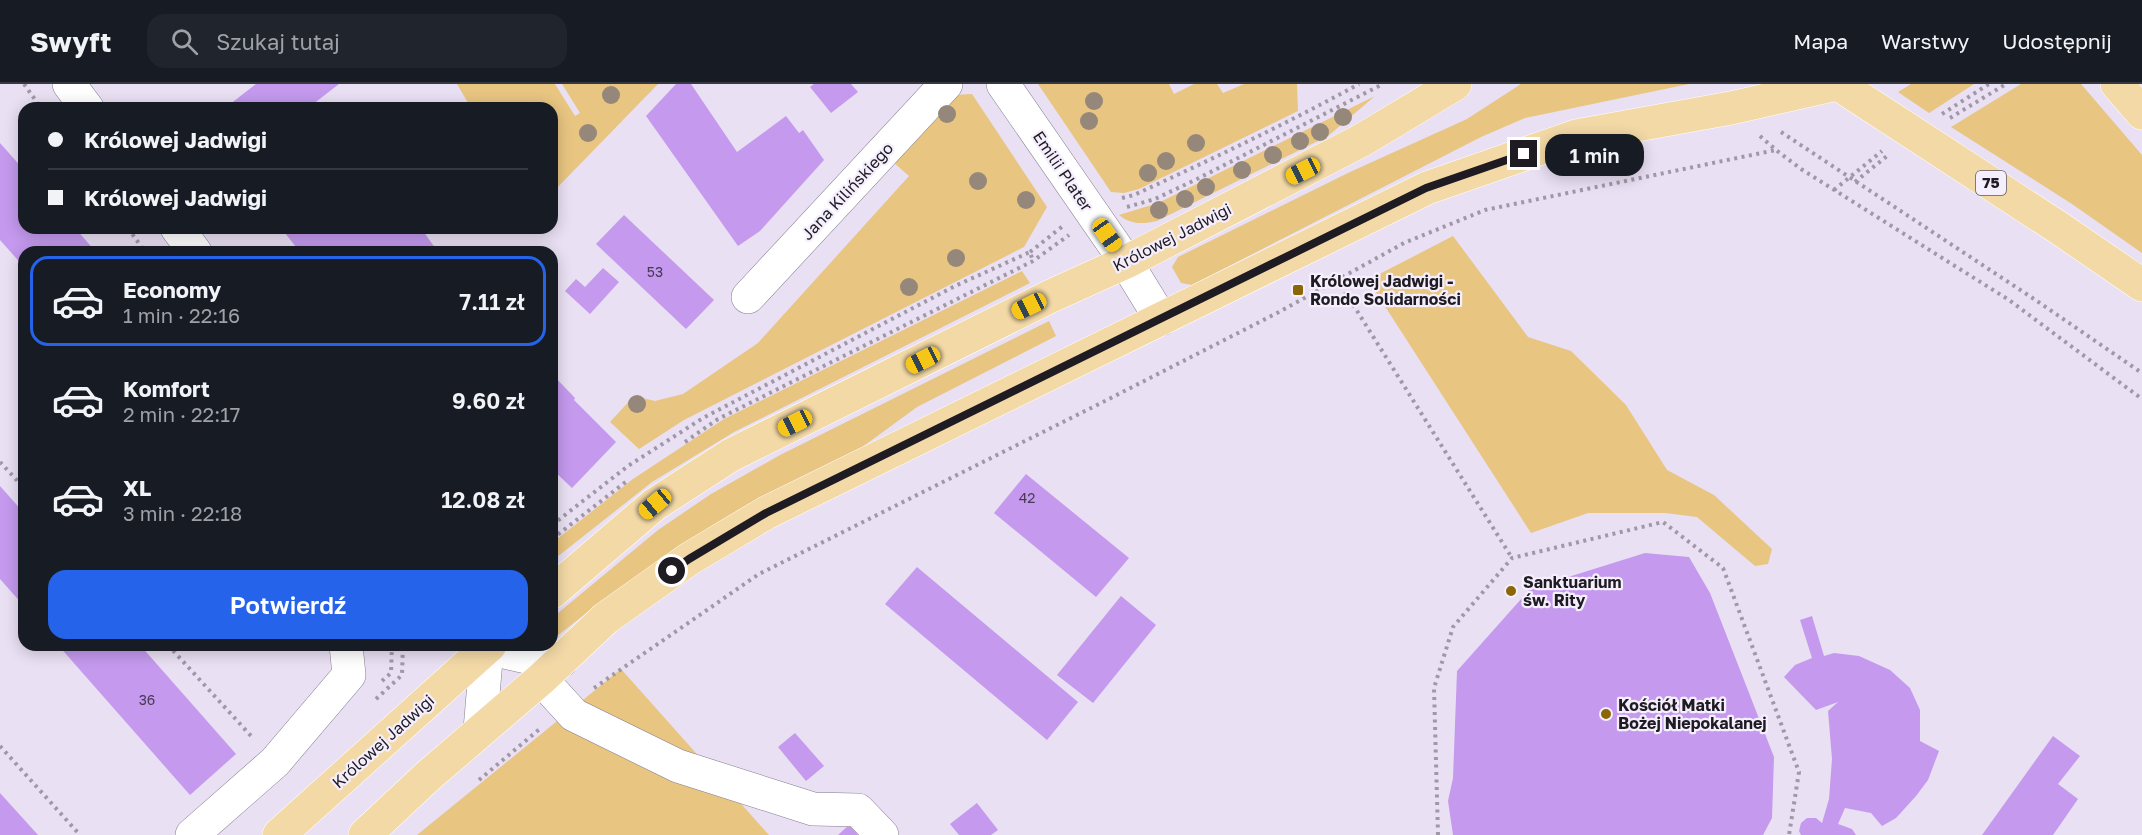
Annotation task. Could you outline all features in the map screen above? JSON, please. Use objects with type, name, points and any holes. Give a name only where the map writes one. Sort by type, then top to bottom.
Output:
[{"type":"main road","name":"Królowej Jadwigi","points":[[558,587],[655,504],[731,455],[1051,296],[1126,262],[1362,140],[1455,84]]},
{"type":"main road","name":"75","points":[[1837,84],[2059,228],[2142,285]]},
{"type":"main road","points":[[365,835],[616,611],[689,559],[766,513],[1426,188],[1576,136],[1731,108],[1837,84]]},
{"type":"main road","points":[[2118,84],[2142,113]]},
{"type":"main road","name":"Królowej Jadwigi","points":[[279,835],[481,651]]},
{"type":"street","points":[[69,84],[82,102]]},
{"type":"street","name":"Jana Kilińskiego","points":[[748,297],[946,84]]},
{"type":"street","name":"Emilii Plater","points":[[1004,84],[1126,262],[1161,319]]},
{"type":"street","points":[[192,835],[275,762],[349,675],[346,651]]},
{"type":"street","points":[[480,730],[487,651]]},
{"type":"street","points":[[505,651],[526,657],[551,670],[566,707],[574,715],[678,766],[813,809],[858,810],[882,835]]},
{"type":"path","points":[[24,84],[37,102]]},
{"type":"path","points":[[558,520],[628,465],[703,418],[955,286],[1030,252],[1093,214],[1308,112],[1359,84]]},
{"type":"path","points":[[1030,252],[1033,261],[1071,234],[1093,214],[1117,210],[1155,198],[1383,84]]},
{"type":"path","points":[[1936,118],[1989,84]]},
{"type":"path","points":[[1944,121],[2006,84]]},
{"type":"path","points":[[1776,128],[2142,373]]},
{"type":"path","points":[[476,782],[566,707],[759,574],[1105,401],[1404,243],[1485,210],[1776,150],[1834,190],[2009,300],[2142,399]]},
{"type":"path","points":[[1855,182],[1890,154]]},
{"type":"path","points":[[1337,279],[1512,558]]},
{"type":"path","points":[[0,462],[18,482]]},
{"type":"path","points":[[1438,835],[1434,688],[1453,627],[1512,558],[1663,522],[1723,568],[1799,772],[1789,835]]},
{"type":"path","points":[[173,651],[275,762]]},
{"type":"path","points":[[0,746],[80,835]]},
{"type":"shaded area","points":[[457,84],[555,84],[575,116],[580,113],[562,84],[658,84],[558,187],[558,102],[468,102]]},
{"type":"shaded area","points":[[1038,84],[1169,84],[1174,94],[1194,84],[1217,84],[1223,93],[1244,84],[1297,84],[1298,111],[1139,189],[1124,193],[1111,192]]},
{"type":"shaded area","points":[[1521,84],[1689,84],[1525,118],[1481,137],[1192,285],[1181,283],[1172,267],[1178,257],[1350,172],[1467,119]]},
{"type":"shaded area","points":[[1911,84],[1974,84],[1929,113],[1898,92]]},
{"type":"shaded area","points":[[2021,84],[2081,84],[2142,155],[2142,253],[2072,204],[1951,127]]},
{"type":"shaded area","points":[[972,94],[1047,207],[1024,247],[684,420],[639,449],[610,422],[634,396],[655,401],[683,394],[758,343],[909,176],[893,162],[954,95]]},
{"type":"shaded area","points":[[1375,96],[1328,136],[1157,221],[1137,223],[1128,221],[1119,215],[1158,203]]},
{"type":"shaded area","points":[[1453,236],[1528,337],[1571,351],[1626,405],[1667,470],[1714,495],[1772,549],[1768,564],[1755,566],[1697,517],[1665,513],[1588,513],[1531,533],[1368,280]]},
{"type":"shaded area","points":[[1022,271],[1030,283],[734,432],[652,482],[558,556],[558,538],[633,479],[724,419]]},
{"type":"shaded area","points":[[1049,321],[1056,336],[917,407],[850,456],[603,600],[558,635],[558,613],[658,530],[711,494],[780,455]]},
{"type":"shaded area","points":[[621,669],[769,835],[417,835]]},
{"type":"building","points":[[256,84],[339,84],[316,102],[233,102]]},
{"type":"building","points":[[676,84],[691,84],[737,152],[786,116],[799,133],[803,130],[824,160],[760,231],[738,246],[646,116]]},
{"type":"building","points":[[814,84],[851,84],[858,92],[831,113],[810,87]]},
{"type":"building","points":[[0,143],[18,163],[18,234],[80,234],[91,246],[18,246],[18,260],[0,240]]},
{"type":"building","points":[[624,215],[714,300],[686,329],[596,244]]},
{"type":"building","points":[[286,234],[425,234],[434,246],[295,246]]},
{"type":"building","points":[[603,268],[619,282],[590,314],[565,291],[576,279],[585,287]]},
{"type":"building","points":[[558,380],[575,398],[574,400],[616,442],[572,488],[558,475]]},
{"type":"building","points":[[1026,474],[1129,558],[1096,597],[994,513]]},
{"type":"building","points":[[0,486],[18,506],[18,599],[0,579]]},
{"type":"building","name":"Kościół Matki Bożej Niepokalanej","points":[[1645,553],[1689,557],[1710,593],[1774,757],[1772,818],[1763,835],[1453,835],[1448,801],[1453,778],[1457,671],[1530,589]]},
{"type":"building","points":[[917,567],[1078,702],[1047,740],[885,604]]},
{"type":"building","points":[[1121,596],[1156,625],[1093,703],[1057,675]]},
{"type":"building","points":[[1812,616],[1824,656],[1834,653],[1859,656],[1890,670],[1910,688],[1920,710],[1920,741],[1939,751],[1928,780],[1896,818],[1882,826],[1871,813],[1845,808],[1838,824],[1852,829],[1856,835],[1801,835],[1799,831],[1801,823],[1807,818],[1816,818],[1822,823],[1829,799],[1832,759],[1828,711],[1838,702],[1816,710],[1784,677],[1795,665],[1812,658],[1800,620]]},
{"type":"building","points":[[63,651],[145,651],[236,754],[190,795]]},
{"type":"building","points":[[795,733],[824,766],[806,781],[778,747]]},
{"type":"building","points":[[2053,736],[2080,756],[2058,784],[2078,799],[2053,835],[1982,835]]},
{"type":"building","points":[[0,793],[38,835],[0,835]]},
{"type":"building","points":[[977,803],[998,830],[991,835],[959,835],[950,824]]},
{"type":"building","points":[[849,825],[858,835],[838,835]]},
{"type":"place","name":"Królowej Jadwigi - Rondo Solidarności","points":[[1298,290]]},
{"type":"place","name":"Sanktuarium św. Rity","points":[[1511,591]]},
{"type":"place","name":"Kościół Matki Bożej Niepokalanej","points":[[1606,714]]},
{"type":"route","points":[[672,571],[766,513],[1426,188],[1524,154]]}]
